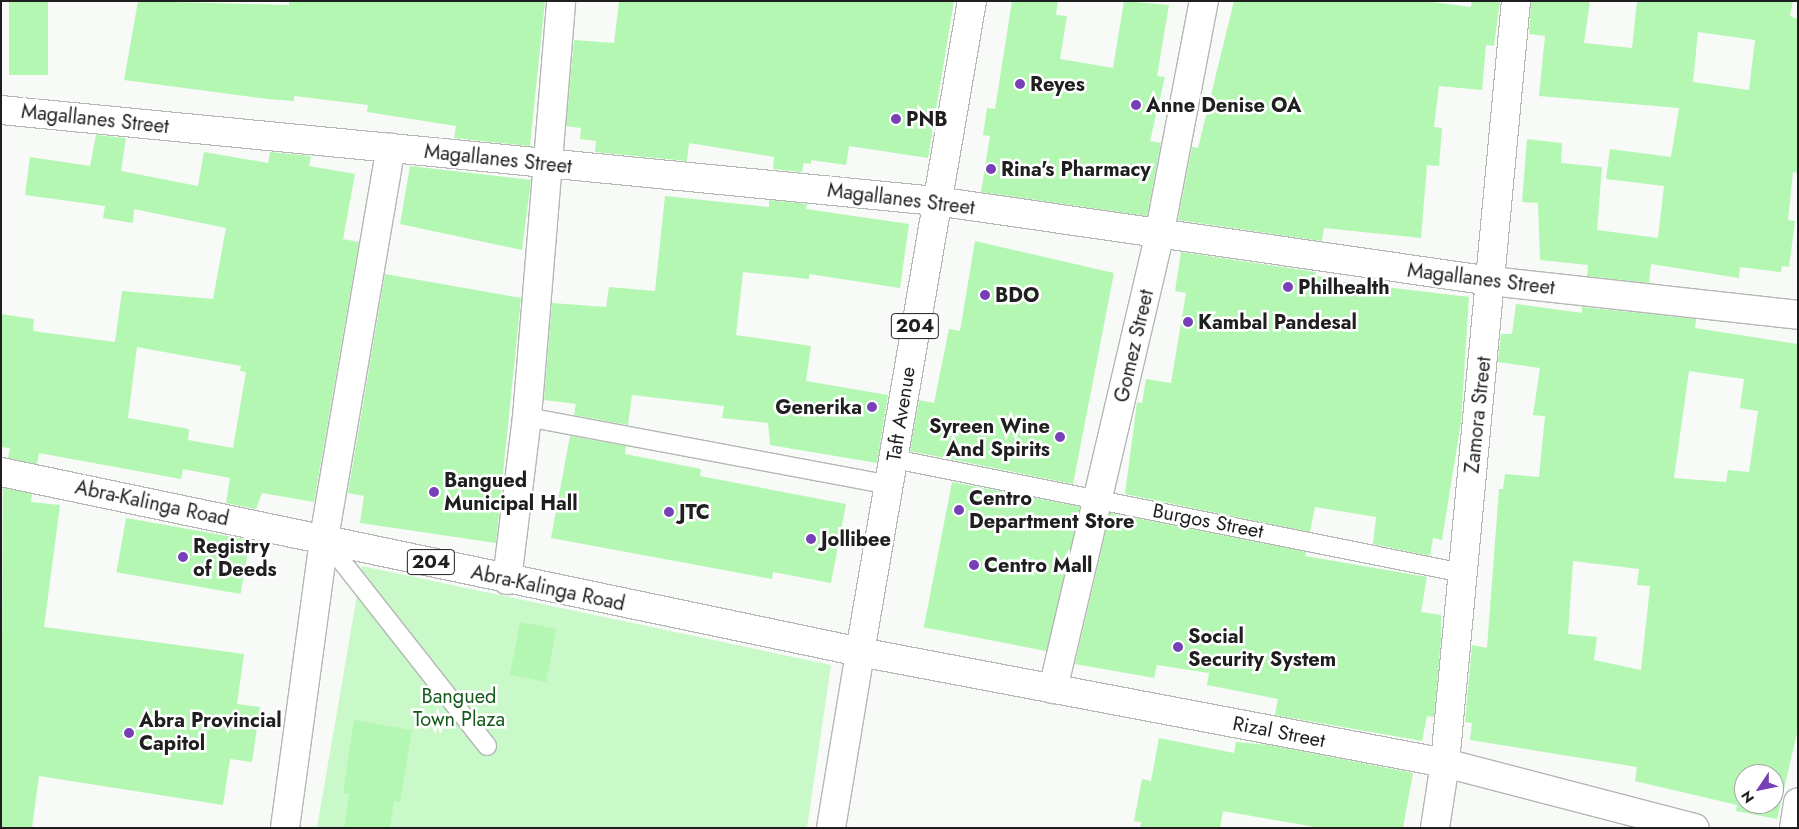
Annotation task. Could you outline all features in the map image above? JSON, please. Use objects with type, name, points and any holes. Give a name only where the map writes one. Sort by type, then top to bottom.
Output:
[{"type":"street","points":[[507,580],[527,417],[561,1]]},
{"type":"street","name":"Taft Avenue","points":[[832,828],[936,201],[972,1]]},
{"type":"street","name":"Gomez Street","points":[[1053,689],[1100,499],[1159,236],[1204,1]]},
{"type":"street","name":"Zamora Street","points":[[1435,828],[1445,763],[1492,281],[1516,1]]},
{"type":"street","name":"Magallanes Street","points":[[1,110],[936,201],[1159,236],[1492,281],[1798,315]]},
{"type":"street","points":[[285,828],[324,538],[392,148]]},
{"type":"street","name":"Abra-Kalinga Road","points":[[1,472],[324,538],[507,580],[860,652]]},
{"type":"street","name":"Rizal Street","points":[[860,652],[1445,763],[1695,828]]},
{"type":"street","points":[[1794,828],[1798,802]]},
{"type":"lane","name":"Burgos Street","points":[[527,417],[891,472],[1100,499],[1463,573]]},
{"type":"lane","points":[[324,538],[487,746]]},
{"type":"green space","name":"Bangued Town Plaza","points":[[362,566],[831,665],[807,828],[317,828]]},
{"type":"building","points":[[9,1],[48,1],[48,75],[9,75]]},
{"type":"building","points":[[138,1],[289,5],[289,1],[545,1],[530,146],[454,138],[456,126],[367,112],[368,105],[294,96],[294,101],[268,99],[124,80]]},
{"type":"building","points":[[619,1],[954,1],[928,158],[849,146],[846,165],[811,160],[811,164],[804,163],[802,172],[773,169],[774,157],[689,143],[687,161],[595,152],[596,141],[580,139],[581,128],[566,126],[574,40],[614,43]]},
{"type":"building","points":[[1012,1],[1058,1],[1056,15],[1067,16],[1060,59],[1113,68],[1124,1],[1169,5],[1157,76],[1165,77],[1150,141],[1161,143],[1147,216],[981,192],[990,136],[983,135],[987,108],[995,109]]},
{"type":"building","points":[[1234,1],[1432,2],[1471,7],[1472,1],[1500,1],[1494,46],[1486,45],[1482,90],[1439,86],[1434,127],[1442,128],[1439,166],[1427,165],[1421,238],[1324,228],[1322,241],[1178,220],[1192,147],[1198,148]]},
{"type":"building","points":[[1531,1],[1590,1],[1584,43],[1632,48],[1637,1],[1793,1],[1790,16],[1798,19],[1798,173],[1793,172],[1788,220],[1795,221],[1789,267],[1782,266],[1781,272],[1740,267],[1739,278],[1651,264],[1649,283],[1587,276],[1588,265],[1540,260],[1538,203],[1522,202],[1527,139],[1562,143],[1561,163],[1602,167],[1597,230],[1658,238],[1664,186],[1606,179],[1610,149],[1671,157],[1679,108],[1539,96],[1545,36],[1529,34]],"holes":[[[1698,32],[1755,40],[1749,90],[1693,82]]]},
{"type":"building","points":[[96,135],[126,138],[121,171],[198,186],[204,152],[268,163],[270,152],[311,156],[309,166],[355,174],[343,239],[359,242],[314,502],[262,493],[256,509],[226,503],[230,478],[183,469],[181,479],[39,453],[37,464],[8,458],[10,448],[1,447],[1,314],[34,319],[33,331],[115,342],[122,291],[213,299],[226,228],[134,209],[133,223],[103,218],[105,206],[25,195],[30,157],[90,166]],"holes":[[[137,347],[241,366],[240,371],[246,372],[233,448],[188,440],[189,429],[128,418]]]},
{"type":"building","points":[[410,166],[531,180],[522,250],[400,224]]},
{"type":"building","points":[[665,196],[769,207],[769,200],[807,204],[806,209],[909,224],[900,288],[809,274],[809,279],[743,272],[736,335],[811,346],[806,381],[888,395],[877,463],[770,445],[768,423],[722,418],[724,406],[632,395],[628,425],[574,415],[576,404],[544,400],[552,303],[606,307],[609,287],[655,291]]},
{"type":"building","points":[[975,241],[1114,273],[1073,484],[910,451],[919,400],[934,403],[949,329],[960,331]]},
{"type":"building","points":[[1181,252],[1316,272],[1315,275],[1343,282],[1469,297],[1461,422],[1442,540],[1433,538],[1430,556],[1373,544],[1376,517],[1315,507],[1310,532],[1125,494],[1137,402],[1142,403],[1146,379],[1171,383],[1186,293],[1175,291]]},
{"type":"building","points":[[385,274],[521,298],[496,543],[360,523],[364,496],[348,493]]},
{"type":"building","points":[[1516,304],[1582,313],[1582,307],[1696,319],[1695,328],[1798,344],[1798,729],[1784,789],[1784,764],[1734,764],[1734,804],[1635,781],[1637,767],[1470,740],[1472,723],[1465,722],[1472,645],[1487,648],[1499,489],[1503,489],[1505,474],[1539,477],[1545,416],[1533,415],[1540,368],[1498,362],[1501,334],[1512,334]],"holes":[[[1689,371],[1744,379],[1740,408],[1758,411],[1749,472],[1728,470],[1726,482],[1674,478]],[[1573,561],[1639,569],[1637,585],[1650,586],[1641,670],[1594,660],[1597,637],[1568,634]]]},
{"type":"building","name":"JTC","points":[[570,436],[626,446],[625,454],[701,469],[700,476],[846,504],[831,583],[773,572],[772,579],[551,538]]},
{"type":"building","name":"Centro Mall","points":[[952,482],[1080,507],[1051,652],[924,627]]},
{"type":"building","name":"Abra Provincial Capitol","points":[[3,488],[32,494],[31,502],[60,505],[44,627],[244,654],[237,704],[260,707],[252,762],[230,759],[223,805],[39,776],[32,828],[1,828]]},
{"type":"building","points":[[1110,513],[1306,552],[1305,556],[1427,577],[1421,612],[1441,615],[1441,640],[1434,717],[1427,716],[1422,741],[1275,715],[1278,699],[1207,685],[1209,673],[1157,665],[1154,678],[1075,664]]},
{"type":"building","name":"Registry of Deeds","points":[[126,518],[250,540],[241,594],[116,572]]},
{"type":"building","points":[[520,622],[556,629],[546,682],[510,675]]},
{"type":"building","points":[[354,720],[412,730],[400,802],[394,801],[390,828],[344,828],[349,794],[343,793]]},
{"type":"building","points":[[1159,738],[1234,753],[1236,742],[1269,745],[1413,773],[1403,828],[1321,828],[1223,811],[1220,828],[1140,828],[1141,822],[1134,821],[1142,779],[1151,781]]},
{"type":"building","points":[[1751,814],[1778,814],[1777,819]]},
{"type":"place","name":"Reyes","points":[[1020,84]]},
{"type":"place","name":"Anne Denise OA","points":[[1136,105]]},
{"type":"place","name":"PNB","points":[[896,119]]},
{"type":"place","name":"Rina's Pharmacy","points":[[991,169]]},
{"type":"place","name":"Philhealth","points":[[1288,287]]},
{"type":"place","name":"BDO","points":[[985,295]]},
{"type":"place","name":"Kambal Pandesal","points":[[1188,322]]},
{"type":"place","name":"Generika","points":[[872,407]]},
{"type":"place","name":"Syreen Wine And Spirits","points":[[1060,437]]},
{"type":"place","name":"Bangued Municipal Hall","points":[[434,492]]},
{"type":"place","name":"Centro Department Store","points":[[959,510]]},
{"type":"place","name":"JTC","points":[[669,512]]},
{"type":"place","name":"Jollibee","points":[[811,539]]},
{"type":"place","name":"Registry of Deeds","points":[[183,557]]},
{"type":"place","name":"Centro Mall","points":[[974,565]]},
{"type":"place","name":"Social Security System","points":[[1178,647]]},
{"type":"place","name":"Abra Provincial Capitol","points":[[129,733]]}]
